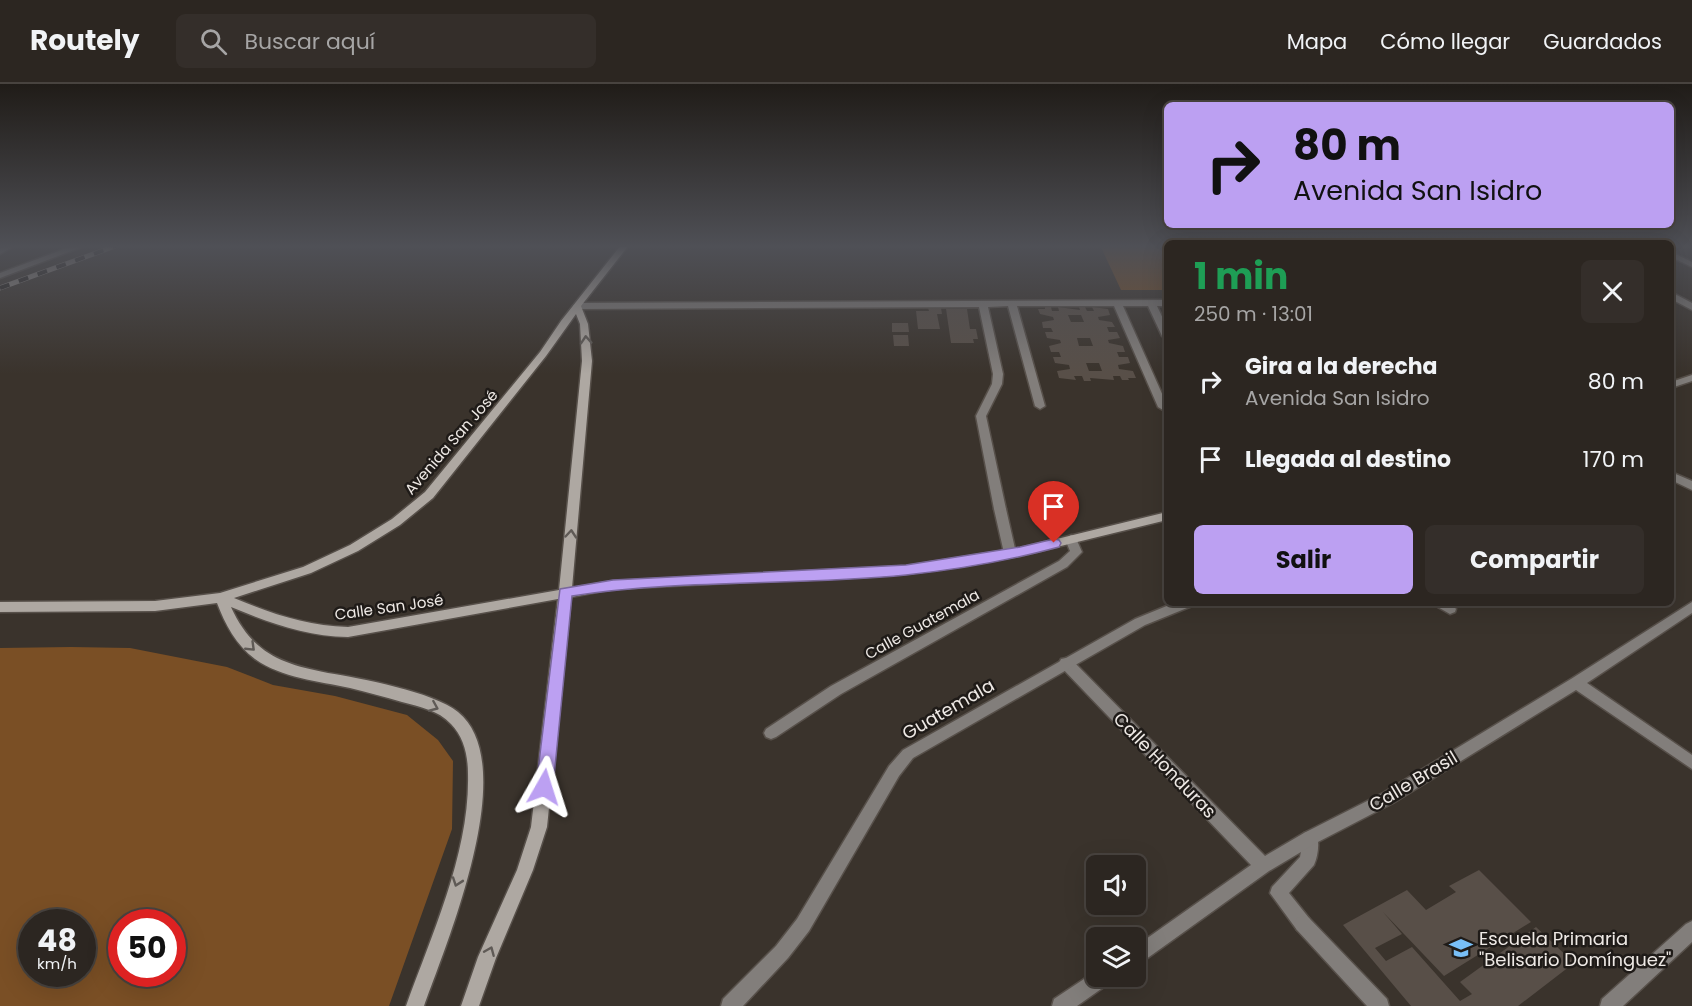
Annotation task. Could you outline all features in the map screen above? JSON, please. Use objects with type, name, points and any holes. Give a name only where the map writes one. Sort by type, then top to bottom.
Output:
[{"type":"main road","name":"Avenida San José","points":[[0,607],[155,606],[221,598],[307,570],[354,548],[396,522],[429,495],[543,354],[592,288]]},
{"type":"main road","points":[[470,1006],[487,957],[525,870],[539,827],[587,361],[584,324],[578,306]]},
{"type":"main road","name":"Calle San José","points":[[221,598],[293,627],[348,632],[613,585],[897,571],[1010,553],[1164,517]]},
{"type":"main road","points":[[221,598],[232,627],[259,655],[292,670],[364,686],[441,709],[456,719],[468,736],[474,754],[476,780],[472,819],[461,871],[416,1006]]},
{"type":"street","points":[[1674,297],[1692,307]]},
{"type":"street","points":[[1151,303],[1164,330]]},
{"type":"street","points":[[578,306],[1164,303]]},
{"type":"street","points":[[982,304],[998,374],[997,384],[981,416],[1010,553]]},
{"type":"street","points":[[1012,304],[1040,406]]},
{"type":"street","points":[[1118,304],[1163,407]]},
{"type":"street","points":[[1674,384],[1692,378]]},
{"type":"street","points":[[1674,477],[1692,486]]},
{"type":"street","name":"Calle Guatemala","points":[[771,733],[836,690],[1063,564],[1076,552],[1071,539]]},
{"type":"street","name":"Guatemala","points":[[730,1006],[782,952],[803,925],[894,771],[908,754],[1140,622],[1180,606]]},
{"type":"street","name":"Calle Brasil","points":[[1146,949],[1263,866],[1310,838],[1388,798],[1576,683],[1692,607]]},
{"type":"street","name":"Calle Honduras","points":[[1066,663],[1263,866]]},
{"type":"street","points":[[1576,683],[1692,763]]},
{"type":"street","points":[[1310,838],[1308,860],[1278,893],[1302,924],[1380,1006]]},
{"type":"street","points":[[1609,1006],[1692,930]]},
{"type":"street","points":[[1061,1006],[1089,987]]},
{"type":"shaded area","points":[[1120,288],[1164,288],[1164,290],[1121,290]]},
{"type":"shaded area","points":[[0,648],[130,648],[227,667],[273,685],[335,696],[407,715],[438,740],[453,761],[452,829],[389,1006],[0,1006]]},
{"type":"building","points":[[1045,307],[1051,307],[1052,311],[1059,311],[1058,307],[1080,310],[1079,307],[1085,307],[1087,311],[1094,311],[1092,307],[1108,309],[1110,315],[1098,317],[1099,320],[1112,322],[1115,327],[1107,327],[1109,332],[1117,332],[1120,338],[1108,340],[1109,343],[1123,346],[1125,352],[1117,352],[1119,357],[1128,357],[1130,363],[1118,365],[1119,369],[1133,371],[1136,378],[1122,380],[1120,376],[1113,376],[1114,380],[1090,378],[1091,381],[1084,381],[1082,376],[1074,376],[1076,380],[1059,378],[1057,371],[1070,369],[1069,365],[1055,363],[1053,357],[1061,357],[1059,352],[1051,352],[1049,346],[1061,343],[1060,340],[1047,338],[1045,332],[1053,332],[1051,328],[1043,328],[1042,322],[1054,320],[1053,317],[1040,314],[1038,309],[1045,309]],"holes":[[[1068,315],[1081,315],[1084,322],[1071,322]],[[1077,338],[1090,338],[1093,346],[1079,346]],[[1086,363],[1099,363],[1102,371],[1089,371]]]},
{"type":"building","points":[[928,308],[941,308],[942,314],[937,314],[940,329],[918,329],[916,311],[929,311]]},
{"type":"building","points":[[946,309],[967,309],[970,329],[976,329],[978,339],[973,339],[974,343],[951,343]]},
{"type":"building","points":[[892,323],[908,323],[909,332],[892,332]]},
{"type":"building","points":[[893,335],[908,335],[909,346],[894,346]]},
{"type":"building","name":"Escuela Primaria \"Belisario Domínguez\"","points":[[1479,870],[1531,922],[1444,976],[1383,912],[1402,934],[1375,948],[1386,961],[1412,947],[1460,1001],[1472,994],[1460,982],[1536,927],[1574,963],[1518,1006],[1411,1006],[1343,925],[1407,890],[1426,910],[1456,892],[1449,886]]},
{"type":"place","name":"Escuela Primaria \"Belisario Domínguez\"","points":[[1461,948]]},
{"type":"route","points":[[544,787],[565,592],[649,582],[867,574],[951,564],[1020,552],[1054,543]]}]
